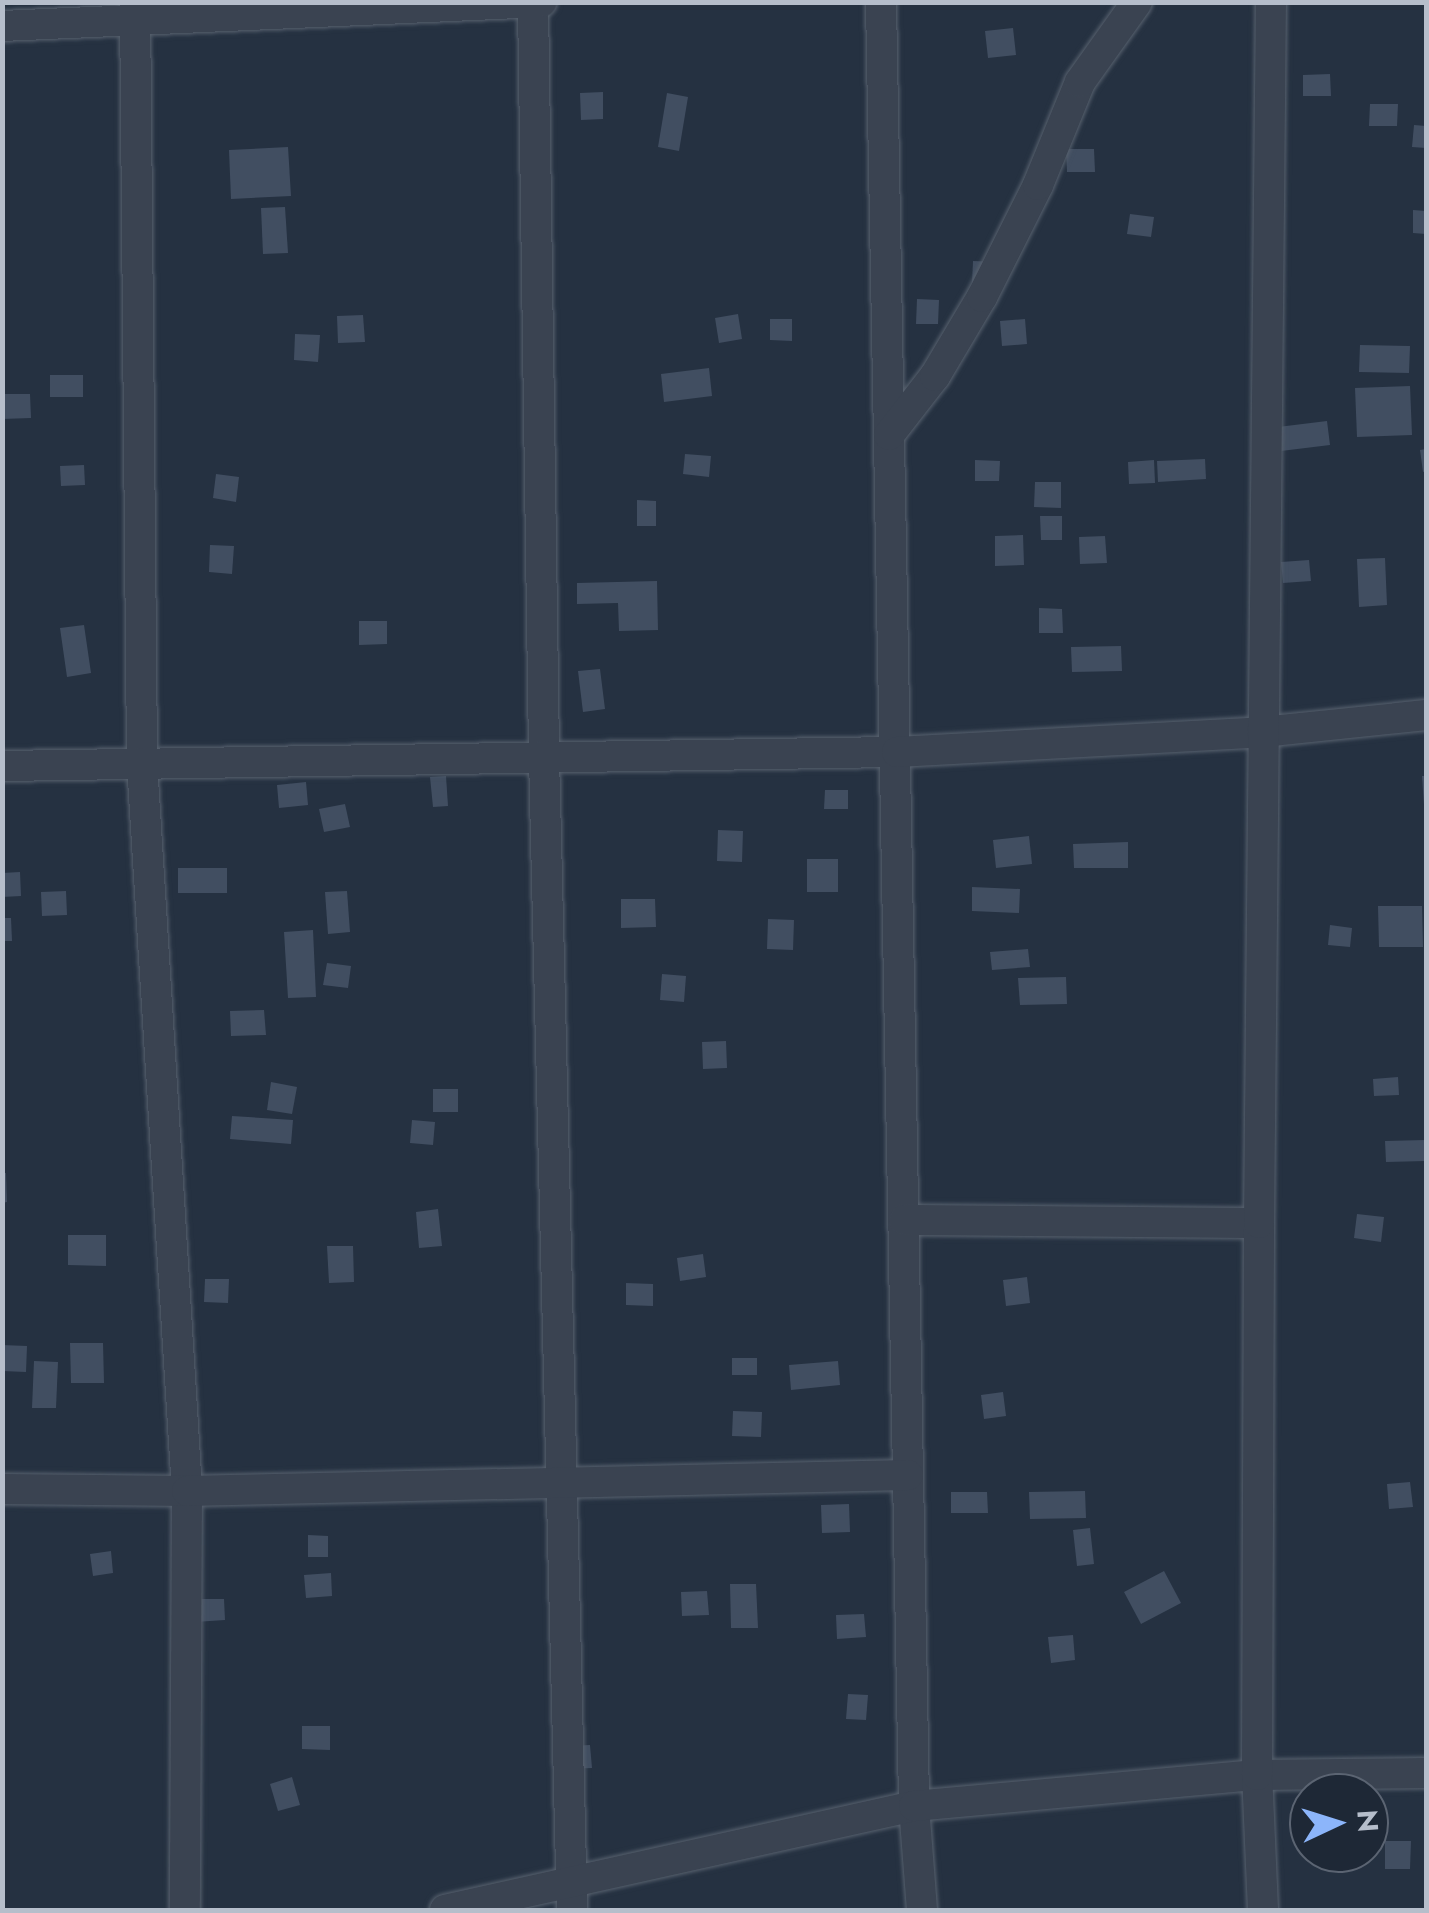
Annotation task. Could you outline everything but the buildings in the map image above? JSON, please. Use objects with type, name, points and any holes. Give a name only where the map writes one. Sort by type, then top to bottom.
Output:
[{"type":"street","points":[[2,26],[135,12],[541,2]]},
{"type":"street","points":[[880,2],[914,1806],[922,1910]]},
{"type":"street","points":[[890,434],[935,376],[982,297],[1038,185],[1080,82],[1137,2]]},
{"type":"street","points":[[1263,1910],[1257,1775],[1259,1224],[1271,2]]},
{"type":"street","points":[[533,3],[544,756],[572,1910]]},
{"type":"street","points":[[135,12],[142,763],[188,1491],[186,1910]]},
{"type":"street","points":[[2,766],[897,752],[1262,732],[1426,715]]},
{"type":"street","points":[[904,1220],[1259,1224]]},
{"type":"street","points":[[2,1489],[188,1491],[908,1476]]},
{"type":"street","points":[[445,1910],[914,1806],[1257,1775],[1426,1773]]}]
